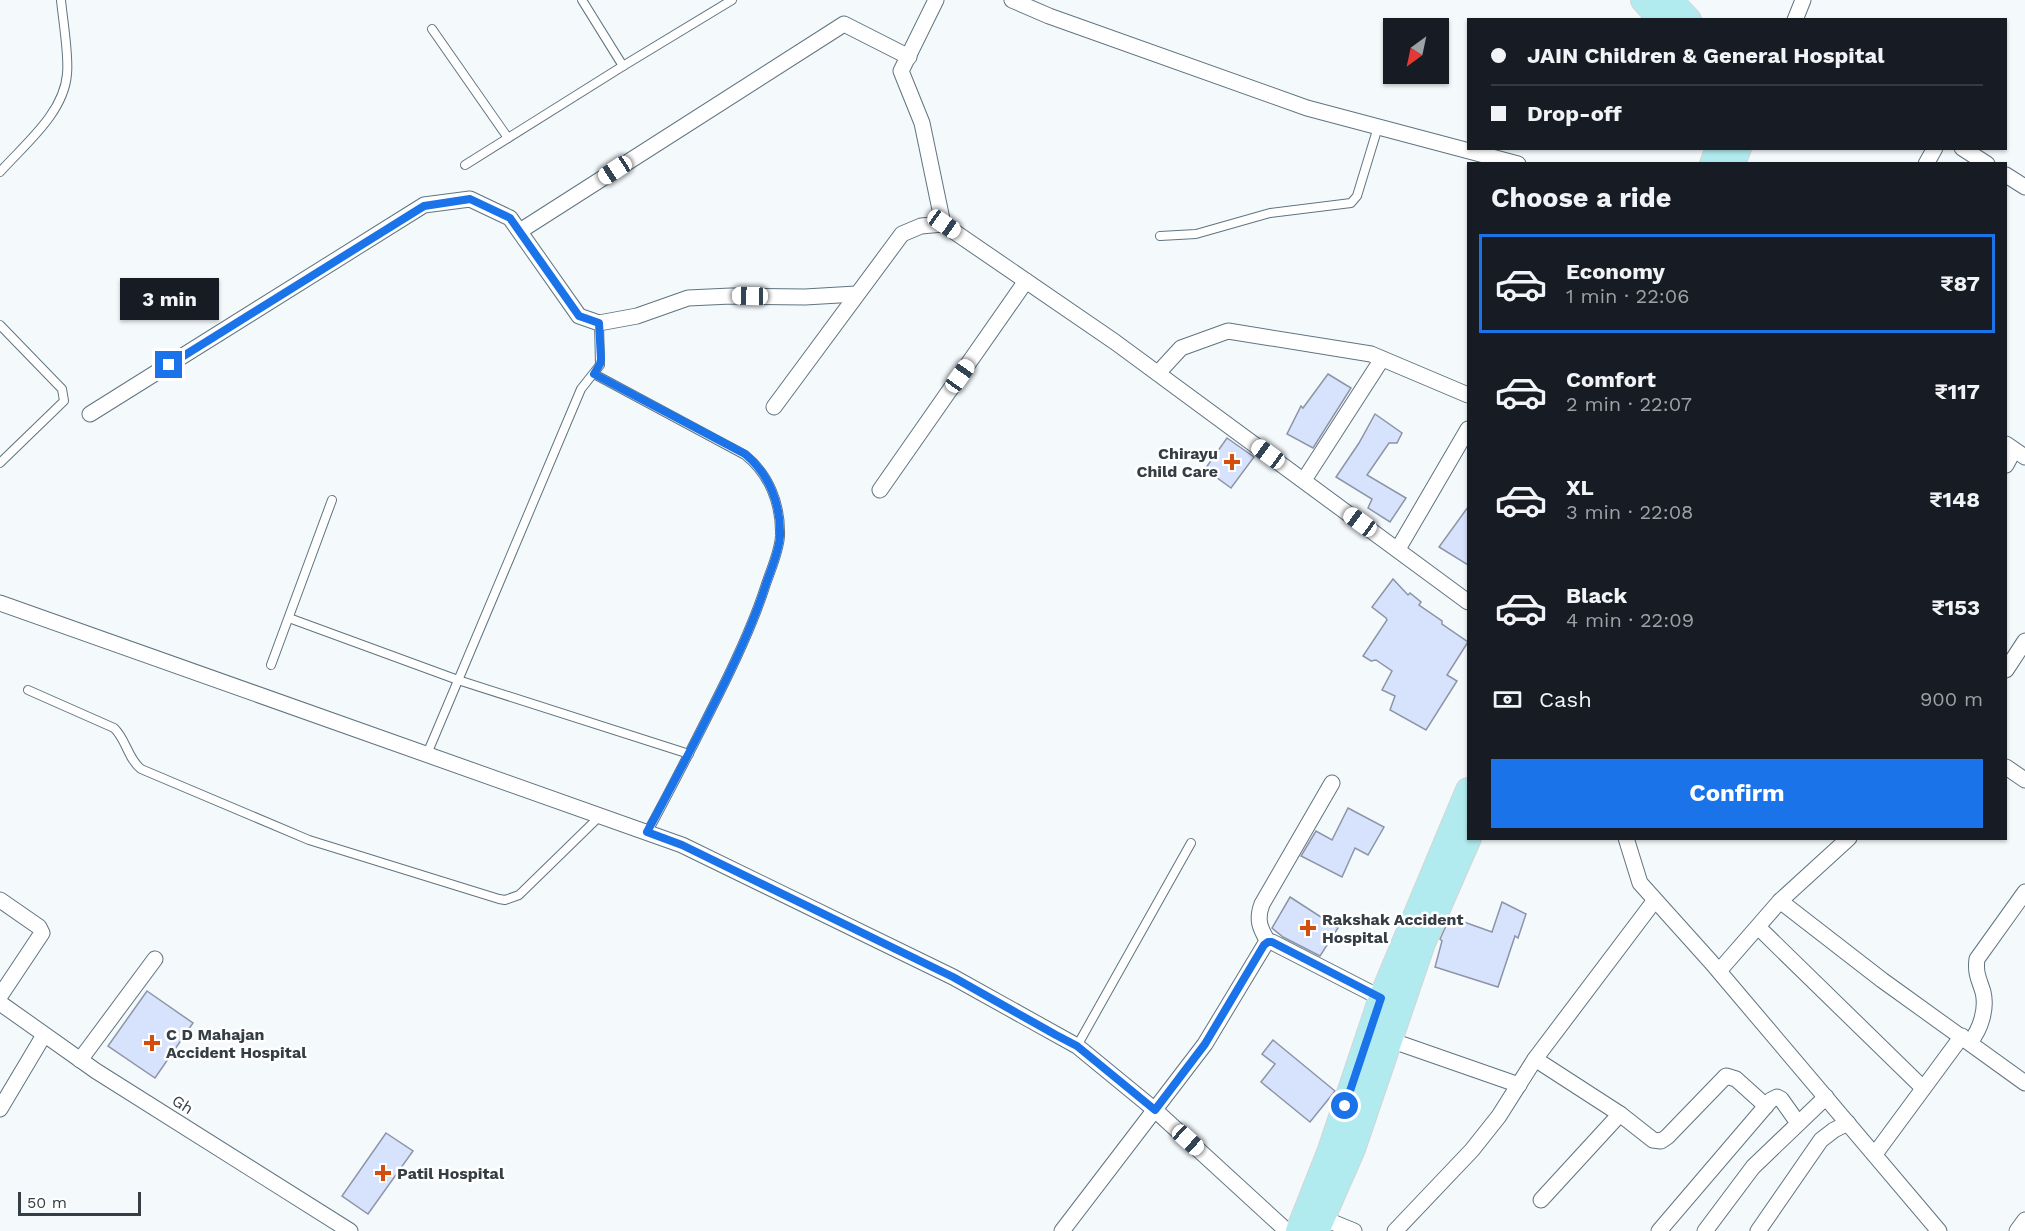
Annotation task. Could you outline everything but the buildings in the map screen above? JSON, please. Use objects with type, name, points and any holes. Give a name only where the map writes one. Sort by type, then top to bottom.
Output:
[{"type":"main road","points":[[1642,0],[1659,18]]},
{"type":"main road","points":[[1670,0],[1687,18]]},
{"type":"main road","points":[[1311,1223],[1330,1150],[1381,998],[1467,792]]},
{"type":"main road","points":[[1311,1223],[1353,1149],[1423,943],[1469,840]]},
{"type":"street","points":[[936,0],[901,71],[922,123],[944,224]]},
{"type":"street","points":[[1012,0],[1049,16],[1307,108],[1510,162]]},
{"type":"street","points":[[1796,18],[1803,0]]},
{"type":"street","points":[[520,231],[844,24],[909,57]]},
{"type":"street","points":[[1965,150],[1984,162]]},
{"type":"street","points":[[2007,176],[2025,187]]},
{"type":"street","points":[[90,414],[424,206],[470,199],[510,218],[579,316],[599,323],[637,316],[688,298],[806,297],[856,294]]},
{"type":"street","points":[[774,407],[902,234],[921,226],[944,224],[1158,373],[1467,601]]},
{"type":"street","points":[[880,489],[1026,281]]},
{"type":"street","points":[[1158,373],[1181,348],[1228,331],[1371,354],[1467,395]]},
{"type":"street","points":[[1304,480],[1382,359]]},
{"type":"street","points":[[1398,549],[1467,431]]},
{"type":"street","points":[[2007,463],[2015,450]]},
{"type":"street","points":[[0,603],[682,845],[953,977],[1077,1046],[1155,1110],[1287,1231]]},
{"type":"street","points":[[2007,668],[2025,641]]},
{"type":"street","points":[[2007,768],[2025,780]]},
{"type":"street","points":[[1332,783],[1257,916],[1268,942],[1381,998]]},
{"type":"street","points":[[1627,840],[1640,883],[1719,971],[1939,1231]]},
{"type":"street","points":[[1719,971],[1780,901],[1847,840]]},
{"type":"street","points":[[1875,1154],[1923,1088],[1966,1039],[1975,1036],[1984,1013],[1983,993],[1975,971],[1977,959],[2023,897]]},
{"type":"street","points":[[0,900],[39,927],[42,933],[0,996]]},
{"type":"street","points":[[1395,1231],[1472,1150],[1500,1116],[1535,1059],[1655,900]]},
{"type":"street","points":[[1780,901],[1882,981],[2025,1083]]},
{"type":"street","points":[[1758,927],[1923,1088]]},
{"type":"street","points":[[1062,1231],[1205,1044],[1264,945],[1268,942]]},
{"type":"street","points":[[80,1060],[155,959]]},
{"type":"street","name":"Gh","points":[[0,1004],[80,1060],[350,1231]]},
{"type":"street","points":[[0,1109],[44,1035]]},
{"type":"street","points":[[1390,1040],[1519,1085]]},
{"type":"street","points":[[1535,1059],[1620,1114],[1653,1140],[1660,1141],[1667,1137],[1726,1076],[1736,1079],[1766,1106]]},
{"type":"street","points":[[1659,1231],[1776,1097],[1781,1099],[1798,1123]]},
{"type":"street","points":[[1705,1231],[1753,1167],[1826,1097]]},
{"type":"street","points":[[1541,1200],[1620,1114]]},
{"type":"street","points":[[1758,1231],[1821,1140],[1848,1123]]},
{"type":"street","points":[[2017,1231],[2025,1220]]},
{"type":"street","points":[[1311,1223],[1354,1231]]},
{"type":"lane","points":[[0,172],[61,100],[67,74],[61,0]]},
{"type":"lane","points":[[582,0],[623,66]]},
{"type":"lane","points":[[465,165],[726,1]]},
{"type":"lane","points":[[432,29],[508,138]]},
{"type":"lane","points":[[1160,236],[1196,234],[1270,213],[1351,203],[1357,196],[1378,127]]},
{"type":"lane","points":[[427,754],[581,390],[600,364],[599,323]]},
{"type":"lane","points":[[0,325],[62,389],[64,401],[0,463]]},
{"type":"lane","points":[[594,374],[745,454],[762,471],[770,486],[780,522],[778,547],[759,607],[748,633],[689,754],[647,832]]},
{"type":"lane","points":[[270,665],[332,500]]},
{"type":"lane","points":[[289,618],[458,680],[689,754]]},
{"type":"lane","points":[[28,690],[114,728],[136,765],[141,769],[309,840],[499,899],[506,900],[519,895],[600,816]]},
{"type":"lane","points":[[1077,1046],[1191,843]]},
{"type":"place","name":"Chirayu Child Care","points":[[1232,462]]},
{"type":"place","name":"Rakshak Accident Hospital","points":[[1308,928]]},
{"type":"place","name":"C D Mahajan Accident Hospital","points":[[152,1043]]},
{"type":"place","name":"Patil Hospital","points":[[383,1173]]},
{"type":"route","points":[[169,365],[424,206],[470,199],[510,218],[579,316],[599,323],[601,359],[594,374],[745,454],[762,471],[777,506],[780,537],[759,607],[689,754],[647,832],[682,845],[953,977],[1077,1046],[1155,1110],[1205,1044],[1264,945],[1272,942],[1381,998],[1345,1106]]}]
